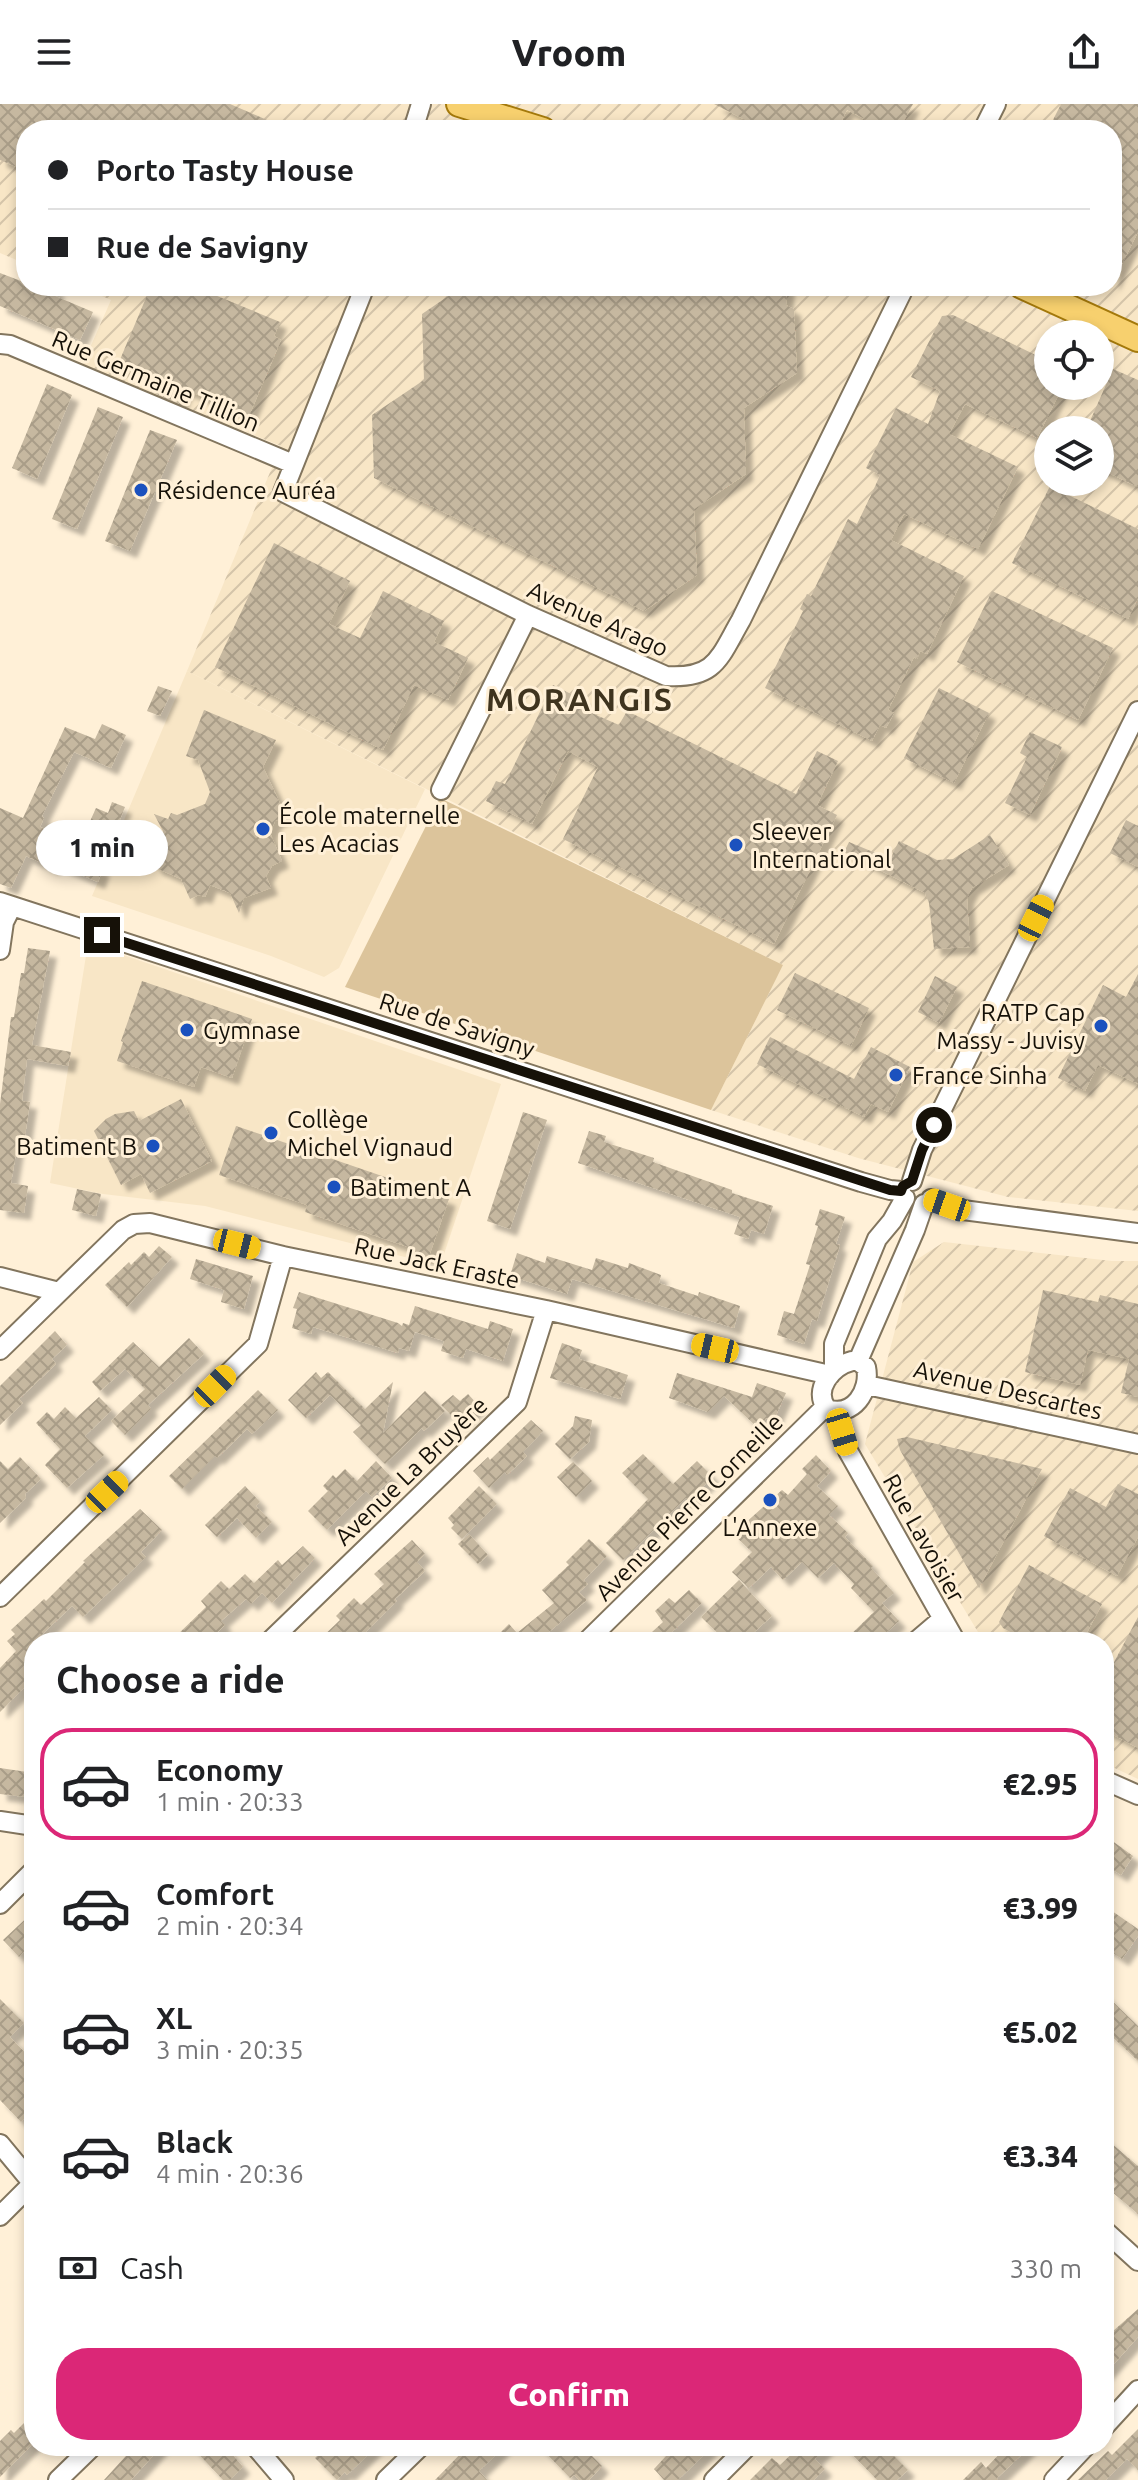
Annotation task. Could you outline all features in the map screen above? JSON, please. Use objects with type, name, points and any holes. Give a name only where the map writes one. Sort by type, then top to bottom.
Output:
[{"type":"main road","points":[[459,104],[511,120]]},
{"type":"main road","points":[[1044,296],[1138,339]]},
{"type":"street","name":"Avenue Arago","points":[[361,296],[283,492],[528,615],[666,676],[681,677],[702,673],[716,663],[741,620],[900,296]]},
{"type":"street","name":"Rue Germaine Tillion","points":[[0,344],[10,345],[293,464]]},
{"type":"street","points":[[441,790],[528,615]]},
{"type":"street","points":[[832,1372],[842,1364],[858,1361],[866,1367],[867,1385],[854,1405],[843,1412],[830,1410],[822,1392],[832,1372],[834,1344],[877,1239],[892,1221],[922,1150],[1138,711]]},
{"type":"street","points":[[0,950],[6,904]]},
{"type":"street","name":"Rue de Savigny","points":[[6,904],[847,1177],[890,1190],[906,1190],[927,1202]]},
{"type":"street","points":[[858,1361],[927,1202],[963,1210],[1138,1233]]},
{"type":"street","name":"Rue Jack Eraste","points":[[59,1292],[123,1230],[134,1224],[150,1223],[283,1256],[832,1372]]},
{"type":"street","points":[[0,1597],[258,1344],[283,1256]]},
{"type":"street","points":[[0,1277],[59,1292]]},
{"type":"street","points":[[0,1350],[59,1292]]},
{"type":"street","name":"Avenue La Bruyère","points":[[279,1632],[517,1402],[546,1310]]},
{"type":"street","name":"Avenue Descartes","points":[[867,1385],[1138,1444]]},
{"type":"street","name":"Rue Lavoisier","points":[[830,1410],[848,1451],[950,1632]]},
{"type":"street","name":"Avenue Pierre Corneille","points":[[597,1632],[830,1410]]},
{"type":"street","points":[[927,1632],[942,1619]]},
{"type":"street","points":[[1114,1784],[1138,1795]]},
{"type":"street","points":[[0,1821],[24,1825]]},
{"type":"street","points":[[0,1904],[24,1880]]},
{"type":"street","points":[[0,2144],[24,2172]]},
{"type":"street","points":[[0,2216],[24,2193]]},
{"type":"street","points":[[1114,2239],[1138,2261]]},
{"type":"street","points":[[1114,2416],[1138,2390]]},
{"type":"street","points":[[58,2480],[83,2456]]},
{"type":"street","points":[[264,2456],[284,2480]]},
{"type":"street","points":[[386,2480],[411,2456]]},
{"type":"street","points":[[714,2480],[738,2456]]},
{"type":"street","points":[[1054,2480],[1077,2456]]},
{"type":"shaded area","points":[[0,104],[1138,104],[1138,1211],[1008,1197],[858,1158],[711,1110],[783,965],[187,671],[281,446],[82,366],[111,300],[102,296],[1122,296],[1122,120],[16,120],[16,260],[0,253]]},
{"type":"shaded area","name":"École maternelle Les Acacias","points":[[187,671],[425,789],[339,968],[324,977],[92,896]]},
{"type":"shaded area","points":[[440,798],[783,965],[711,1110],[345,987]]},
{"type":"shaded area","name":"Collège Michel Vignaud","points":[[88,943],[501,1084],[440,1266],[205,1206],[103,1194],[50,1183]]},
{"type":"shaded area","points":[[944,1242],[1112,1261],[1138,1261],[1138,1779],[1114,1768],[1114,1632],[978,1632],[865,1444],[913,1262]]},
{"type":"building","points":[[0,104],[230,104],[267,120],[16,120],[16,167],[0,160]]},
{"type":"building","points":[[714,104],[913,104],[904,120],[866,120],[847,110],[842,120],[745,120]]},
{"type":"building","points":[[1061,104],[1138,104],[1138,232],[1122,264],[1122,120],[1053,120]]},
{"type":"building","points":[[0,273],[16,279],[16,296],[55,296],[93,312],[80,340],[0,306]]},
{"type":"building","points":[[147,296],[217,296],[280,322],[274,336],[281,340],[249,416],[186,390],[180,404],[150,391],[155,377],[119,362]]},
{"type":"building","points":[[448,296],[787,296],[786,305],[794,309],[797,373],[744,408],[746,474],[694,509],[697,575],[644,611],[374,478],[372,415],[424,380],[422,314]]},
{"type":"building","points":[[953,315],[1034,354],[1034,400],[1056,400],[1048,416],[1034,416],[1034,437],[965,404],[949,434],[1018,467],[978,549],[904,514],[891,540],[964,576],[927,654],[920,651],[917,659],[914,657],[888,710],[894,713],[886,728],[880,725],[872,741],[765,688],[803,611],[800,609],[807,594],[811,596],[848,519],[857,524],[873,491],[880,475],[866,468],[896,408],[928,424],[940,391],[911,377],[942,316]]},
{"type":"building","points":[[1114,369],[1138,380],[1138,487],[1114,476],[1114,416],[1092,416],[1099,400],[1114,400]]},
{"type":"building","points":[[47,384],[72,395],[37,479],[12,468]]},
{"type":"building","name":"Résidence Auréa","points":[[98,407],[123,417],[77,529],[52,519]]},
{"type":"building","name":"Résidence Auréa","points":[[150,430],[177,440],[130,551],[105,541]]},
{"type":"building","points":[[1045,496],[1070,496],[1138,529],[1138,598],[1128,619],[1012,563]]},
{"type":"building","points":[[274,543],[350,581],[329,624],[360,638],[383,591],[444,621],[434,642],[468,658],[448,700],[414,685],[383,750],[215,667]]},
{"type":"building","points":[[992,591],[1113,648],[1078,720],[957,662]]},
{"type":"building","points":[[553,685],[591,704],[587,711],[619,725],[627,711],[796,794],[817,751],[838,761],[817,805],[837,815],[774,944],[563,839],[598,767],[568,751],[532,824],[486,801],[496,781],[505,784]]},
{"type":"building","points":[[158,686],[172,691],[160,716],[147,711]]},
{"type":"building","points":[[939,688],[989,713],[954,783],[904,758]]},
{"type":"building","points":[[204,710],[276,740],[263,767],[286,816],[275,821],[270,833],[282,861],[272,866],[266,876],[271,888],[244,898],[239,913],[230,893],[210,885],[205,897],[199,895],[190,899],[181,879],[156,868],[151,859],[138,854],[157,846],[163,831],[154,814],[168,819],[171,813],[177,815],[205,804],[210,792],[198,760],[186,756]]},
{"type":"building","points":[[102,724],[126,735],[111,768],[74,752],[42,816],[40,827],[74,841],[69,854],[103,869],[98,882],[26,856],[11,888],[0,884],[0,808],[23,818],[65,727],[95,739]]},
{"type":"building","points":[[1030,732],[1062,747],[1030,815],[1005,803],[1027,757],[1020,753]]},
{"type":"building","points":[[112,802],[125,807],[112,839],[87,828],[96,808],[108,813]]},
{"type":"building","points":[[1126,820],[1138,826],[1138,867],[1110,853]]},
{"type":"building","points":[[990,835],[1009,865],[972,888],[967,898],[970,947],[934,949],[925,893],[844,852],[849,842],[890,859],[899,841],[937,860],[953,859]]},
{"type":"building","points":[[28,948],[50,951],[32,1045],[71,1052],[68,1066],[27,1059],[22,1101],[30,1102],[25,1136],[19,1135],[11,1183],[28,1186],[24,1213],[0,1210],[0,1104],[11,1017],[14,1017]]},
{"type":"building","points":[[795,973],[869,1008],[851,1046],[777,1010]]},
{"type":"building","points":[[1138,974],[1138,1084],[1098,1065],[1085,1091],[1058,1078],[1103,985],[1126,997]]},
{"type":"building","points":[[935,976],[957,987],[939,1023],[918,1012]]},
{"type":"building","name":"Gymnase","points":[[142,981],[252,1019],[232,1078],[201,1067],[194,1087],[117,1061]]},
{"type":"building","points":[[770,1037],[854,1079],[871,1047],[910,1067],[888,1112],[871,1104],[864,1117],[757,1064]]},
{"type":"building","name":"Batiment B","points":[[181,1099],[212,1161],[150,1193],[141,1174],[121,1185],[94,1131],[115,1114],[134,1111],[139,1121]]},
{"type":"building","points":[[523,1112],[547,1120],[510,1229],[487,1221]]},
{"type":"building","name":"Batiment A","points":[[236,1126],[449,1199],[428,1259],[412,1254],[414,1249],[305,1212],[307,1205],[219,1175]]},
{"type":"building","points":[[589,1131],[606,1136],[604,1142],[654,1158],[653,1162],[773,1206],[764,1234],[751,1230],[748,1239],[734,1234],[740,1217],[578,1163]]},
{"type":"building","points":[[77,1189],[101,1194],[96,1216],[72,1210]]},
{"type":"building","points":[[820,1209],[845,1217],[836,1244],[840,1245],[817,1321],[812,1319],[804,1344],[777,1335],[784,1311],[794,1314],[810,1265],[806,1264]]},
{"type":"building","points":[[159,1246],[172,1257],[127,1307],[105,1285],[129,1262],[131,1265],[144,1252],[149,1257]]},
{"type":"building","points":[[517,1253],[545,1263],[547,1256],[592,1270],[596,1258],[628,1268],[629,1263],[661,1275],[659,1283],[740,1306],[734,1328],[572,1279],[567,1294],[510,1276]]},
{"type":"building","points":[[196,1259],[253,1276],[244,1309],[221,1302],[224,1290],[190,1279]]},
{"type":"building","points":[[1043,1290],[1098,1302],[1100,1295],[1138,1304],[1138,1397],[1121,1393],[1129,1359],[1088,1350],[1080,1385],[1025,1372]]},
{"type":"building","points":[[299,1292],[402,1326],[403,1323],[409,1325],[415,1306],[488,1329],[490,1321],[513,1329],[503,1361],[466,1349],[463,1358],[441,1351],[444,1341],[415,1332],[409,1351],[399,1348],[398,1353],[313,1327],[311,1334],[292,1328],[297,1309],[293,1308]]},
{"type":"building","points":[[55,1331],[67,1345],[52,1359],[56,1364],[19,1399],[23,1403],[0,1425],[0,1386]]},
{"type":"building","points":[[189,1338],[204,1354],[148,1405],[151,1409],[125,1435],[111,1421],[145,1389],[125,1369],[100,1391],[92,1382],[133,1342],[159,1367]]},
{"type":"building","points":[[562,1343],[582,1350],[579,1359],[628,1375],[620,1399],[550,1378]]},
{"type":"building","points":[[316,1372],[321,1378],[328,1372],[365,1409],[393,1382],[383,1433],[425,1391],[445,1411],[424,1431],[422,1428],[385,1464],[353,1432],[361,1425],[330,1395],[306,1418],[288,1400]]},
{"type":"building","points":[[677,1373],[752,1397],[757,1383],[786,1393],[774,1420],[766,1418],[759,1429],[724,1396],[708,1412],[669,1398]]},
{"type":"building","points":[[258,1390],[278,1410],[252,1434],[247,1429],[182,1489],[169,1476]]},
{"type":"building","points":[[468,1394],[479,1406],[460,1424],[441,1405],[453,1395],[460,1401]]},
{"type":"building","points":[[99,1397],[112,1410],[85,1436],[104,1455],[67,1488],[45,1465],[60,1449],[36,1423],[47,1412],[54,1419],[65,1407],[76,1418]]},
{"type":"building","points":[[575,1416],[592,1420],[589,1442],[570,1459],[555,1444],[573,1426]]},
{"type":"building","points":[[531,1420],[543,1431],[523,1452],[527,1456],[489,1488],[473,1471],[488,1457],[490,1460]]},
{"type":"building","points":[[907,1437],[1042,1469],[979,1588],[900,1450],[897,1439]]},
{"type":"building","points":[[643,1454],[673,1484],[697,1461],[713,1477],[689,1501],[686,1498],[623,1560],[606,1543],[648,1499],[622,1473]]},
{"type":"building","points":[[816,1455],[831,1471],[817,1486],[838,1506],[829,1515],[848,1533],[845,1537],[894,1593],[882,1603],[899,1621],[887,1632],[853,1632],[874,1612],[851,1588],[854,1584],[834,1563],[818,1578],[802,1562],[783,1580],[771,1567],[749,1588],[732,1572],[752,1552],[733,1534],[782,1490],[788,1495],[807,1474],[802,1469]]},
{"type":"building","points":[[20,1457],[41,1479],[0,1523],[0,1461],[8,1469]]},
{"type":"building","points":[[376,1461],[392,1478],[372,1497],[366,1491],[327,1530],[308,1511],[328,1491],[323,1486],[333,1475],[336,1478],[345,1469],[357,1481]]},
{"type":"building","points":[[573,1462],[592,1481],[576,1497],[557,1477]]},
{"type":"building","points":[[1118,1484],[1138,1494],[1138,1537],[1117,1576],[1044,1536],[1070,1488],[1106,1507]]},
{"type":"building","points":[[245,1486],[260,1502],[256,1506],[272,1522],[256,1538],[237,1518],[217,1537],[205,1525]]},
{"type":"building","points":[[479,1486],[497,1504],[462,1539],[451,1528],[454,1525],[448,1518]]},
{"type":"building","points":[[140,1509],[162,1530],[141,1552],[146,1557],[83,1617],[72,1606],[45,1632],[24,1632],[24,1688],[0,1712],[0,1668],[16,1651],[7,1641],[15,1634],[11,1630],[44,1599],[46,1601],[83,1561]]},
{"type":"building","points":[[469,1534],[488,1555],[478,1564],[458,1544]]},
{"type":"building","points":[[589,1539],[607,1556],[584,1580],[588,1584],[579,1592],[587,1600],[549,1632],[518,1632],[554,1603],[542,1590],[569,1565],[566,1562]]},
{"type":"building","points":[[412,1540],[425,1554],[417,1562],[425,1571],[366,1632],[327,1632],[340,1620],[336,1616],[354,1598],[361,1605],[384,1584],[374,1574]]},
{"type":"building","points":[[303,1546],[315,1558],[272,1603],[262,1593],[251,1604],[246,1599],[221,1621],[225,1625],[218,1632],[180,1632],[206,1607],[201,1601],[221,1581],[229,1589],[245,1574],[254,1583],[278,1560],[282,1565]]},
{"type":"building","points":[[1029,1565],[1102,1604],[1087,1632],[1010,1632],[999,1622]]},
{"type":"building","points":[[739,1580],[772,1616],[754,1632],[717,1632],[701,1617]]},
{"type":"building","points":[[689,1590],[702,1603],[672,1632],[652,1632],[663,1622],[655,1611],[669,1598],[675,1603]]},
{"type":"building","points":[[1138,1617],[1138,1748],[1114,1735],[1114,1662]]},
{"type":"building","points":[[509,1624],[516,1632],[501,1632]]},
{"type":"building","points":[[0,1768],[24,1772],[24,1797],[0,1794]]},
{"type":"building","points":[[1114,1842],[1133,1856],[1121,1875],[1114,1870]]},
{"type":"building","points":[[1114,1912],[1138,1929],[1138,1936],[1122,1959],[1114,1954]]},
{"type":"building","points":[[24,1920],[24,1952],[19,1957],[3,1940]]},
{"type":"building","points":[[0,1999],[24,2023],[10,2037],[24,2052],[24,2119],[21,2122],[0,2100]]},
{"type":"building","points":[[1114,2003],[1138,2026],[1138,2061],[1114,2038]]},
{"type":"building","points":[[1114,2146],[1138,2166],[1138,2214],[1114,2194],[1117,2185],[1114,2182]]},
{"type":"building","points":[[1138,2309],[1138,2337],[1114,2364],[1114,2330]]},
{"type":"building","points":[[24,2423],[24,2453],[0,2477],[0,2441],[11,2430],[14,2433]]},
{"type":"building","points":[[1138,2429],[1138,2470],[1127,2459],[1106,2480],[1078,2480],[1103,2456],[1114,2456]]},
{"type":"building","points":[[126,2456],[153,2456],[131,2480],[104,2480]]},
{"type":"building","points":[[200,2456],[234,2456],[243,2467],[230,2480],[223,2480]]},
{"type":"building","points":[[367,2456],[347,2475],[345,2472],[337,2480],[315,2458]]},
{"type":"building","points":[[458,2456],[495,2456],[479,2471],[487,2480],[435,2480]]},
{"type":"building","points":[[549,2456],[592,2456],[602,2466],[589,2480],[579,2480],[574,2475],[570,2478]]},
{"type":"building","points":[[666,2456],[703,2456],[678,2480],[664,2480],[654,2469]]},
{"type":"building","points":[[789,2456],[818,2456],[815,2459],[825,2469],[814,2480],[750,2480],[772,2458],[780,2465]]},
{"type":"building","points":[[854,2456],[894,2456],[908,2470],[897,2480],[877,2480]]},
{"type":"building","points":[[997,2456],[1020,2456],[998,2480],[963,2480],[981,2462],[986,2468]]},
{"type":"place","name":"Résidence Auréa","points":[[141,490]]},
{"type":"place","name":"École maternelle Les Acacias","points":[[263,829]]},
{"type":"place","name":"Sleever International","points":[[736,845]]},
{"type":"place","name":"RATP Cap Massy - Juvisy","points":[[1101,1026]]},
{"type":"place","name":"Gymnase","points":[[187,1030]]},
{"type":"place","name":"France Sinha","points":[[896,1075]]},
{"type":"place","name":"Collège Michel Vignaud","points":[[271,1133]]},
{"type":"place","name":"Batiment B","points":[[153,1146]]},
{"type":"place","name":"Batiment A","points":[[334,1187]]},
{"type":"place","name":"L'Annexe","points":[[770,1500]]},
{"type":"district","name":"MORANGIS","points":[[580,699]]},
{"type":"route","points":[[102,935],[890,1190],[901,1191],[907,1182],[912,1181],[934,1125]]}]
